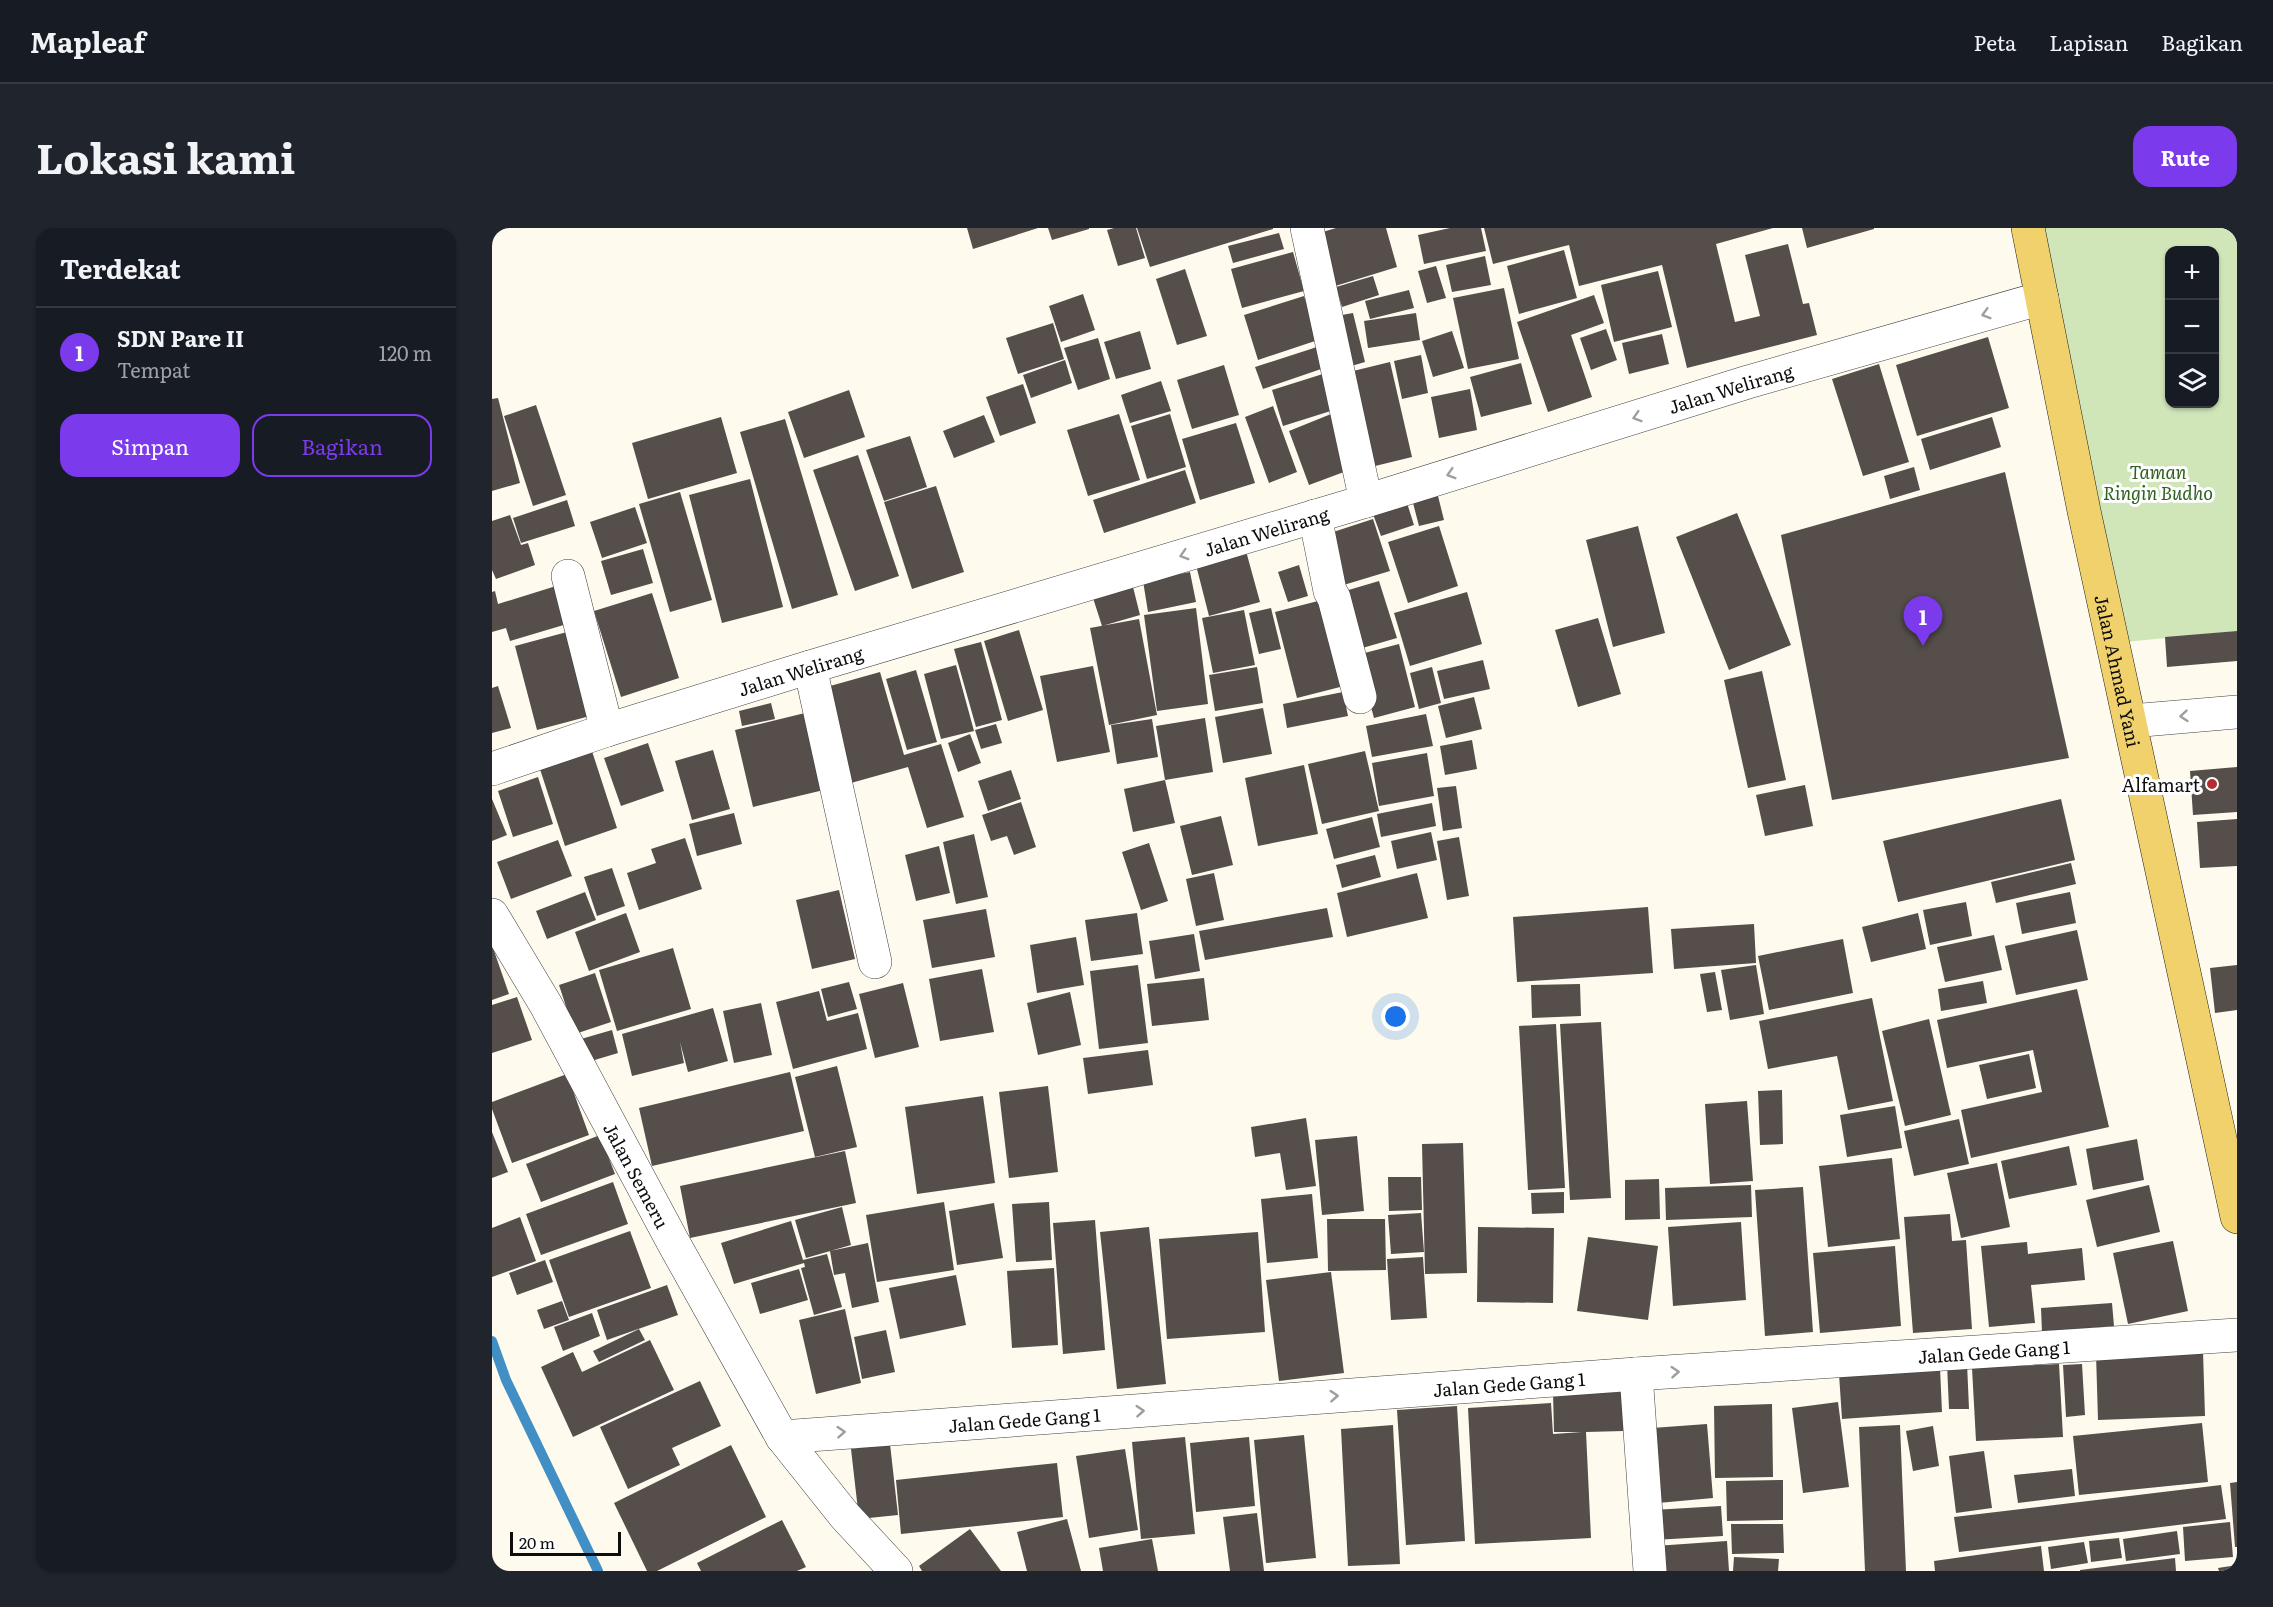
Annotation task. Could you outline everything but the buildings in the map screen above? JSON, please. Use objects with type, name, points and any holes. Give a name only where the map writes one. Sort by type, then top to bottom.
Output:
[{"type":"main road","name":"Jalan Ahmad Yani","points":[[2028,228],[2084,511],[2237,1216]]},
{"type":"street","points":[[1307,228],[1366,501]]},
{"type":"street","name":"Jalan Welirang","points":[[492,769],[607,730],[810,667],[1366,501],[1748,382],[2042,298]]},
{"type":"street","points":[[1315,516],[1330,591],[1334,598],[1360,698]]},
{"type":"street","points":[[568,576],[607,730]]},
{"type":"street","points":[[810,667],[875,962]]},
{"type":"street","points":[[2131,721],[2237,712]]},
{"type":"street","name":"Jalan Semeru","points":[[492,915],[546,1005],[673,1242],[782,1437],[845,1516],[896,1571]]},
{"type":"street","name":"Jalan Gede Gang 1","points":[[782,1437],[1636,1374],[2237,1335]]},
{"type":"street","points":[[1636,1374],[1650,1571]]},
{"type":"green space","name":"Taman Ringin Budho","points":[[2028,228],[2237,228],[2237,631],[2115,643]]},
{"type":"waterway","points":[[492,1341],[506,1380],[598,1571]]},
{"type":"place","name":"SDN Pare II","points":[[1923,646]]},
{"type":"place","name":"Alfamart","points":[[2212,784]]}]
